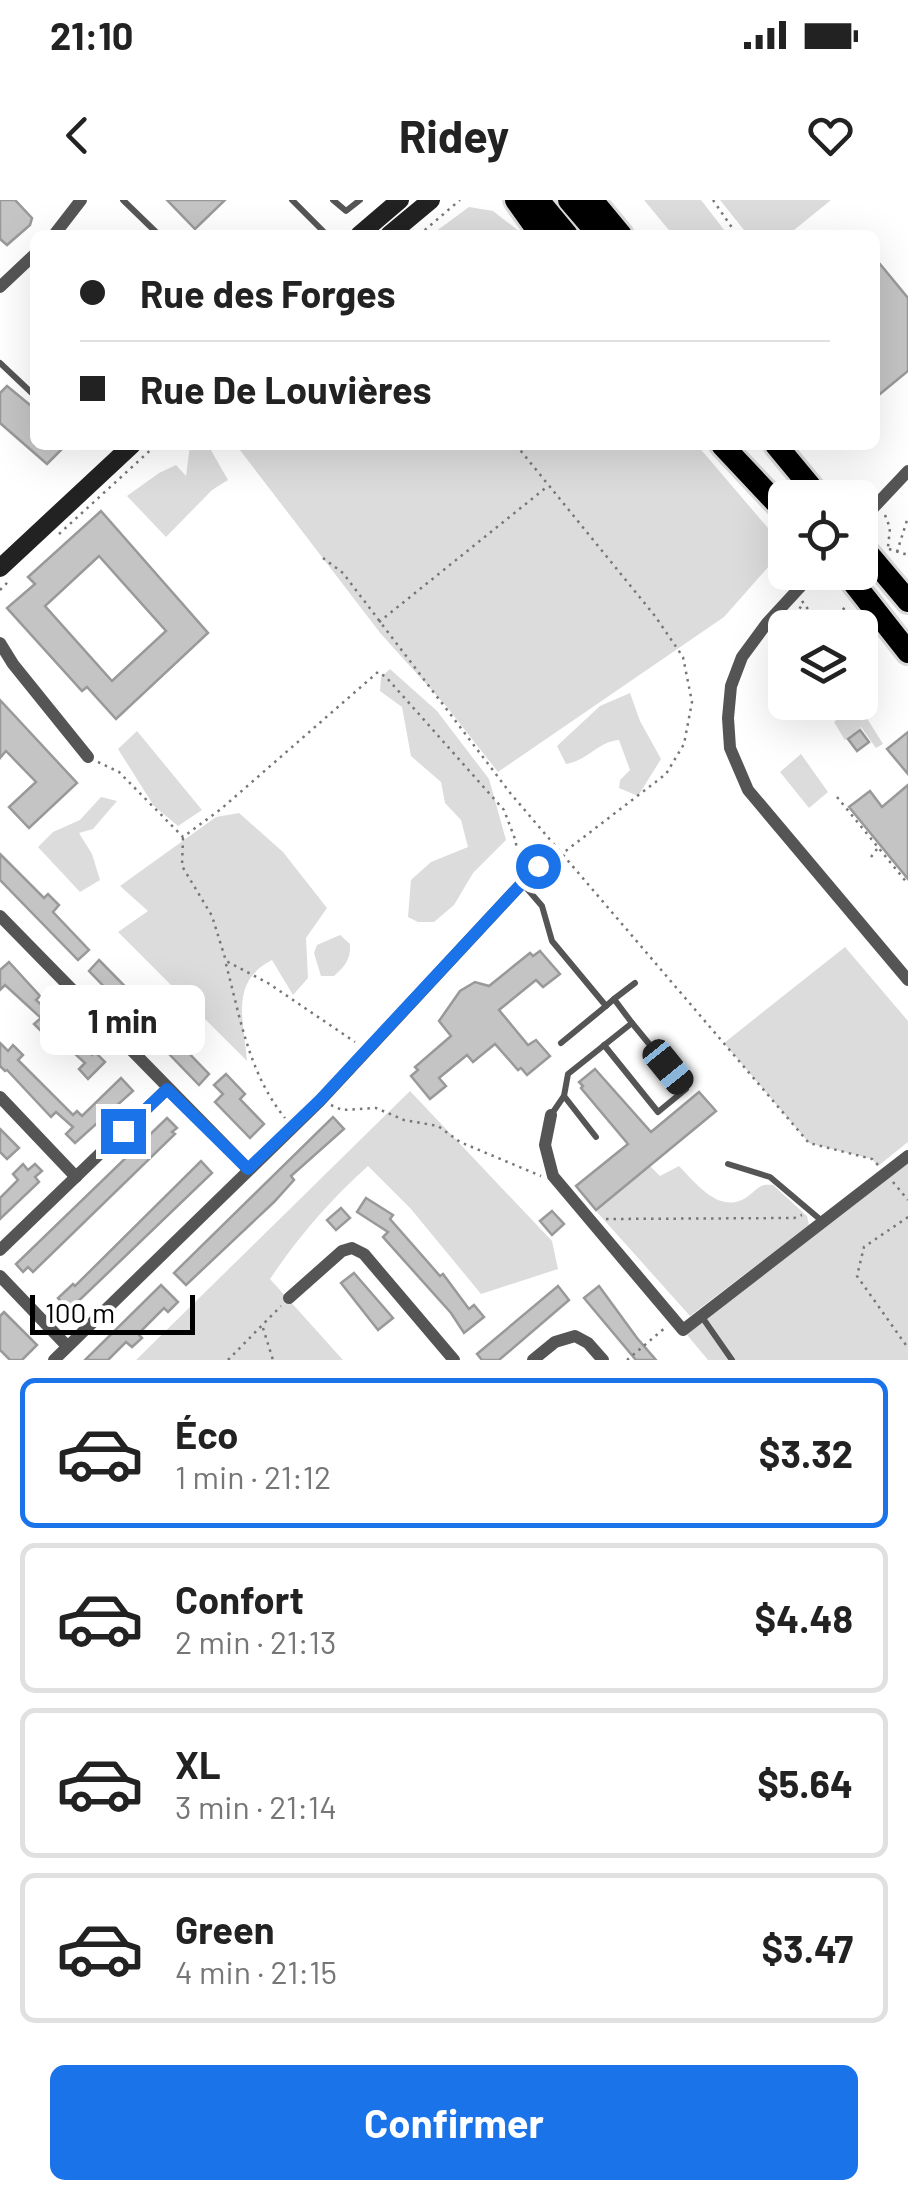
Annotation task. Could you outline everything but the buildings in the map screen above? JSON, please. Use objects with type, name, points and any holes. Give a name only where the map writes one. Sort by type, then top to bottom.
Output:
[{"type":"highway","points":[[516,200],[537,230]]},
{"type":"highway","points":[[538,200],[563,230]]},
{"type":"highway","points":[[569,200],[594,230]]},
{"type":"highway","points":[[592,200],[617,230]]},
{"type":"highway","points":[[727,450],[768,494]]},
{"type":"highway","points":[[745,450],[770,480]]},
{"type":"highway","points":[[780,450],[806,480]]},
{"type":"highway","points":[[787,450],[808,480]]},
{"type":"highway","points":[[878,565],[908,601]]},
{"type":"highway","points":[[850,590],[854,601],[908,652]]},
{"type":"highway","points":[[854,601],[908,642]]},
{"type":"main road","points":[[365,230],[400,200]]},
{"type":"main road","points":[[395,230],[432,200]]},
{"type":"main road","points":[[5,574],[127,450]]},
{"type":"street","points":[[58,230],[81,200]]},
{"type":"street","points":[[0,288],[30,259]]},
{"type":"street","points":[[878,511],[908,471]]},
{"type":"street","points":[[798,590],[750,645],[736,670],[728,718],[734,763],[748,790],[908,980]]},
{"type":"street","points":[[0,643],[88,757]]},
{"type":"street","points":[[54,1360],[320,1100],[538,866]]},
{"type":"street","points":[[0,916],[248,1169]]},
{"type":"street","points":[[0,1250],[167,1089]]},
{"type":"street","points":[[0,1097],[76,1177]]},
{"type":"street","points":[[551,1115],[545,1145],[553,1176],[684,1330],[908,1156]]},
{"type":"street","points":[[289,1298],[342,1251],[352,1248],[364,1254],[454,1360]]},
{"type":"street","points":[[0,1276],[68,1346]]},
{"type":"street","points":[[533,1360],[556,1342],[575,1336],[604,1360]]},
{"type":"lane","points":[[123,200],[154,230]]},
{"type":"lane","points":[[292,200],[322,230]]},
{"type":"lane","points":[[333,200],[346,212],[360,200]]},
{"type":"lane","points":[[0,363],[30,391]]},
{"type":"lane","points":[[0,380],[8,371]]},
{"type":"lane","points":[[522,882],[542,906],[552,941],[606,1006]]},
{"type":"lane","points":[[561,1043],[635,984]]},
{"type":"lane","points":[[604,1046],[658,1112],[686,1090],[614,999]]},
{"type":"lane","points":[[551,1115],[564,1096],[568,1074],[632,1022]]},
{"type":"lane","points":[[564,1096],[596,1137]]},
{"type":"lane","points":[[728,1164],[770,1177],[823,1222]]},
{"type":"lane","points":[[701,1316],[732,1360]]},
{"type":"path","points":[[425,230],[460,200]]},
{"type":"path","points":[[712,200],[733,230]]},
{"type":"path","points":[[48,544],[150,450]]},
{"type":"path","points":[[520,450],[655,616],[683,657],[692,702],[684,744],[666,774],[562,854]]},
{"type":"path","points":[[378,622],[549,485]]},
{"type":"path","points":[[86,508],[94,518]]},
{"type":"path","points":[[878,511],[890,528],[888,548],[908,555]]},
{"type":"path","points":[[897,552],[908,517]]},
{"type":"path","points":[[323,558],[343,573],[511,794],[809,1143],[872,1159],[908,1200]]},
{"type":"path","points":[[0,590],[5,574]]},
{"type":"path","points":[[842,610],[854,601]]},
{"type":"path","points":[[183,837],[221,809],[378,672],[428,722],[504,810],[515,839],[522,882]]},
{"type":"path","points":[[88,757],[119,772],[183,837],[182,866],[212,916],[250,1055],[269,1099],[292,1127]]},
{"type":"path","points":[[838,797],[908,884]]},
{"type":"path","points":[[871,857],[879,846]]},
{"type":"path","points":[[226,962],[268,984],[366,1051]]},
{"type":"path","points":[[320,1100],[342,1110],[376,1108],[404,1120],[438,1126],[460,1142],[503,1162],[539,1176],[553,1176]]},
{"type":"path","points":[[589,1219],[794,1218],[808,1208]]},
{"type":"path","points":[[908,1217],[864,1247],[857,1276],[908,1348]]},
{"type":"path","points":[[228,1360],[289,1298]]},
{"type":"path","points":[[626,1360],[675,1320]]},
{"type":"path","points":[[262,1326],[273,1360]]},
{"type":"shaded area","points":[[644,200],[701,200],[724,230],[669,230]]},
{"type":"shaded area","points":[[720,200],[831,200],[794,230],[744,230]]},
{"type":"shaded area","points":[[469,207],[493,211],[518,230],[438,230]]},
{"type":"shaded area","points":[[189,450],[211,450],[228,480],[212,490],[166,537],[127,496],[176,465],[186,476]]},
{"type":"shaded area","points":[[240,450],[701,450],[768,528],[768,567],[724,617],[498,772],[446,706],[381,634]]},
{"type":"shaded area","points":[[390,669],[437,711],[489,779],[506,840],[473,873],[454,905],[434,922],[418,922],[408,917],[411,880],[431,862],[468,847],[461,820],[445,803],[441,782],[411,756],[402,707],[380,691],[381,677]]},
{"type":"shaded area","points":[[630,693],[661,759],[638,796],[619,788],[620,780],[630,770],[619,740],[566,764],[557,746],[600,706]]},
{"type":"shaded area","points":[[868,720],[883,744],[876,748],[861,727],[845,740],[834,722]]},
{"type":"shaded area","points":[[137,731],[202,810],[178,826],[154,806],[118,749]]},
{"type":"shaded area","points":[[801,754],[828,792],[809,808],[780,772]]},
{"type":"shaded area","points":[[101,797],[117,801],[93,829],[79,833],[92,854],[100,880],[80,892],[38,847],[53,832],[80,820]]},
{"type":"shaded area","points":[[239,813],[283,852],[327,908],[306,938],[308,978],[293,995],[272,960],[250,979],[242,1004],[247,1061],[118,932],[148,911],[120,886],[216,817]]},
{"type":"shaded area","points":[[340,935],[350,944],[348,958],[334,976],[321,976],[314,953],[317,945]]},
{"type":"shaded area","points":[[845,947],[908,1021],[908,1142],[878,1166],[872,1159],[809,1143],[724,1043]]},
{"type":"shaded area","points":[[410,1091],[552,1241],[558,1269],[481,1294],[411,1209],[368,1166],[316,1219],[270,1279],[343,1360],[136,1360]]},
{"type":"shaded area","points":[[908,1158],[908,1360],[708,1360],[683,1330]]},
{"type":"shaded area","points":[[650,1166],[660,1176],[679,1166],[712,1197],[731,1203],[761,1186],[773,1185],[807,1216],[809,1225],[690,1316],[596,1211]]},
{"type":"route","points":[[123,1131],[167,1089],[248,1169],[320,1100],[538,866]]}]
